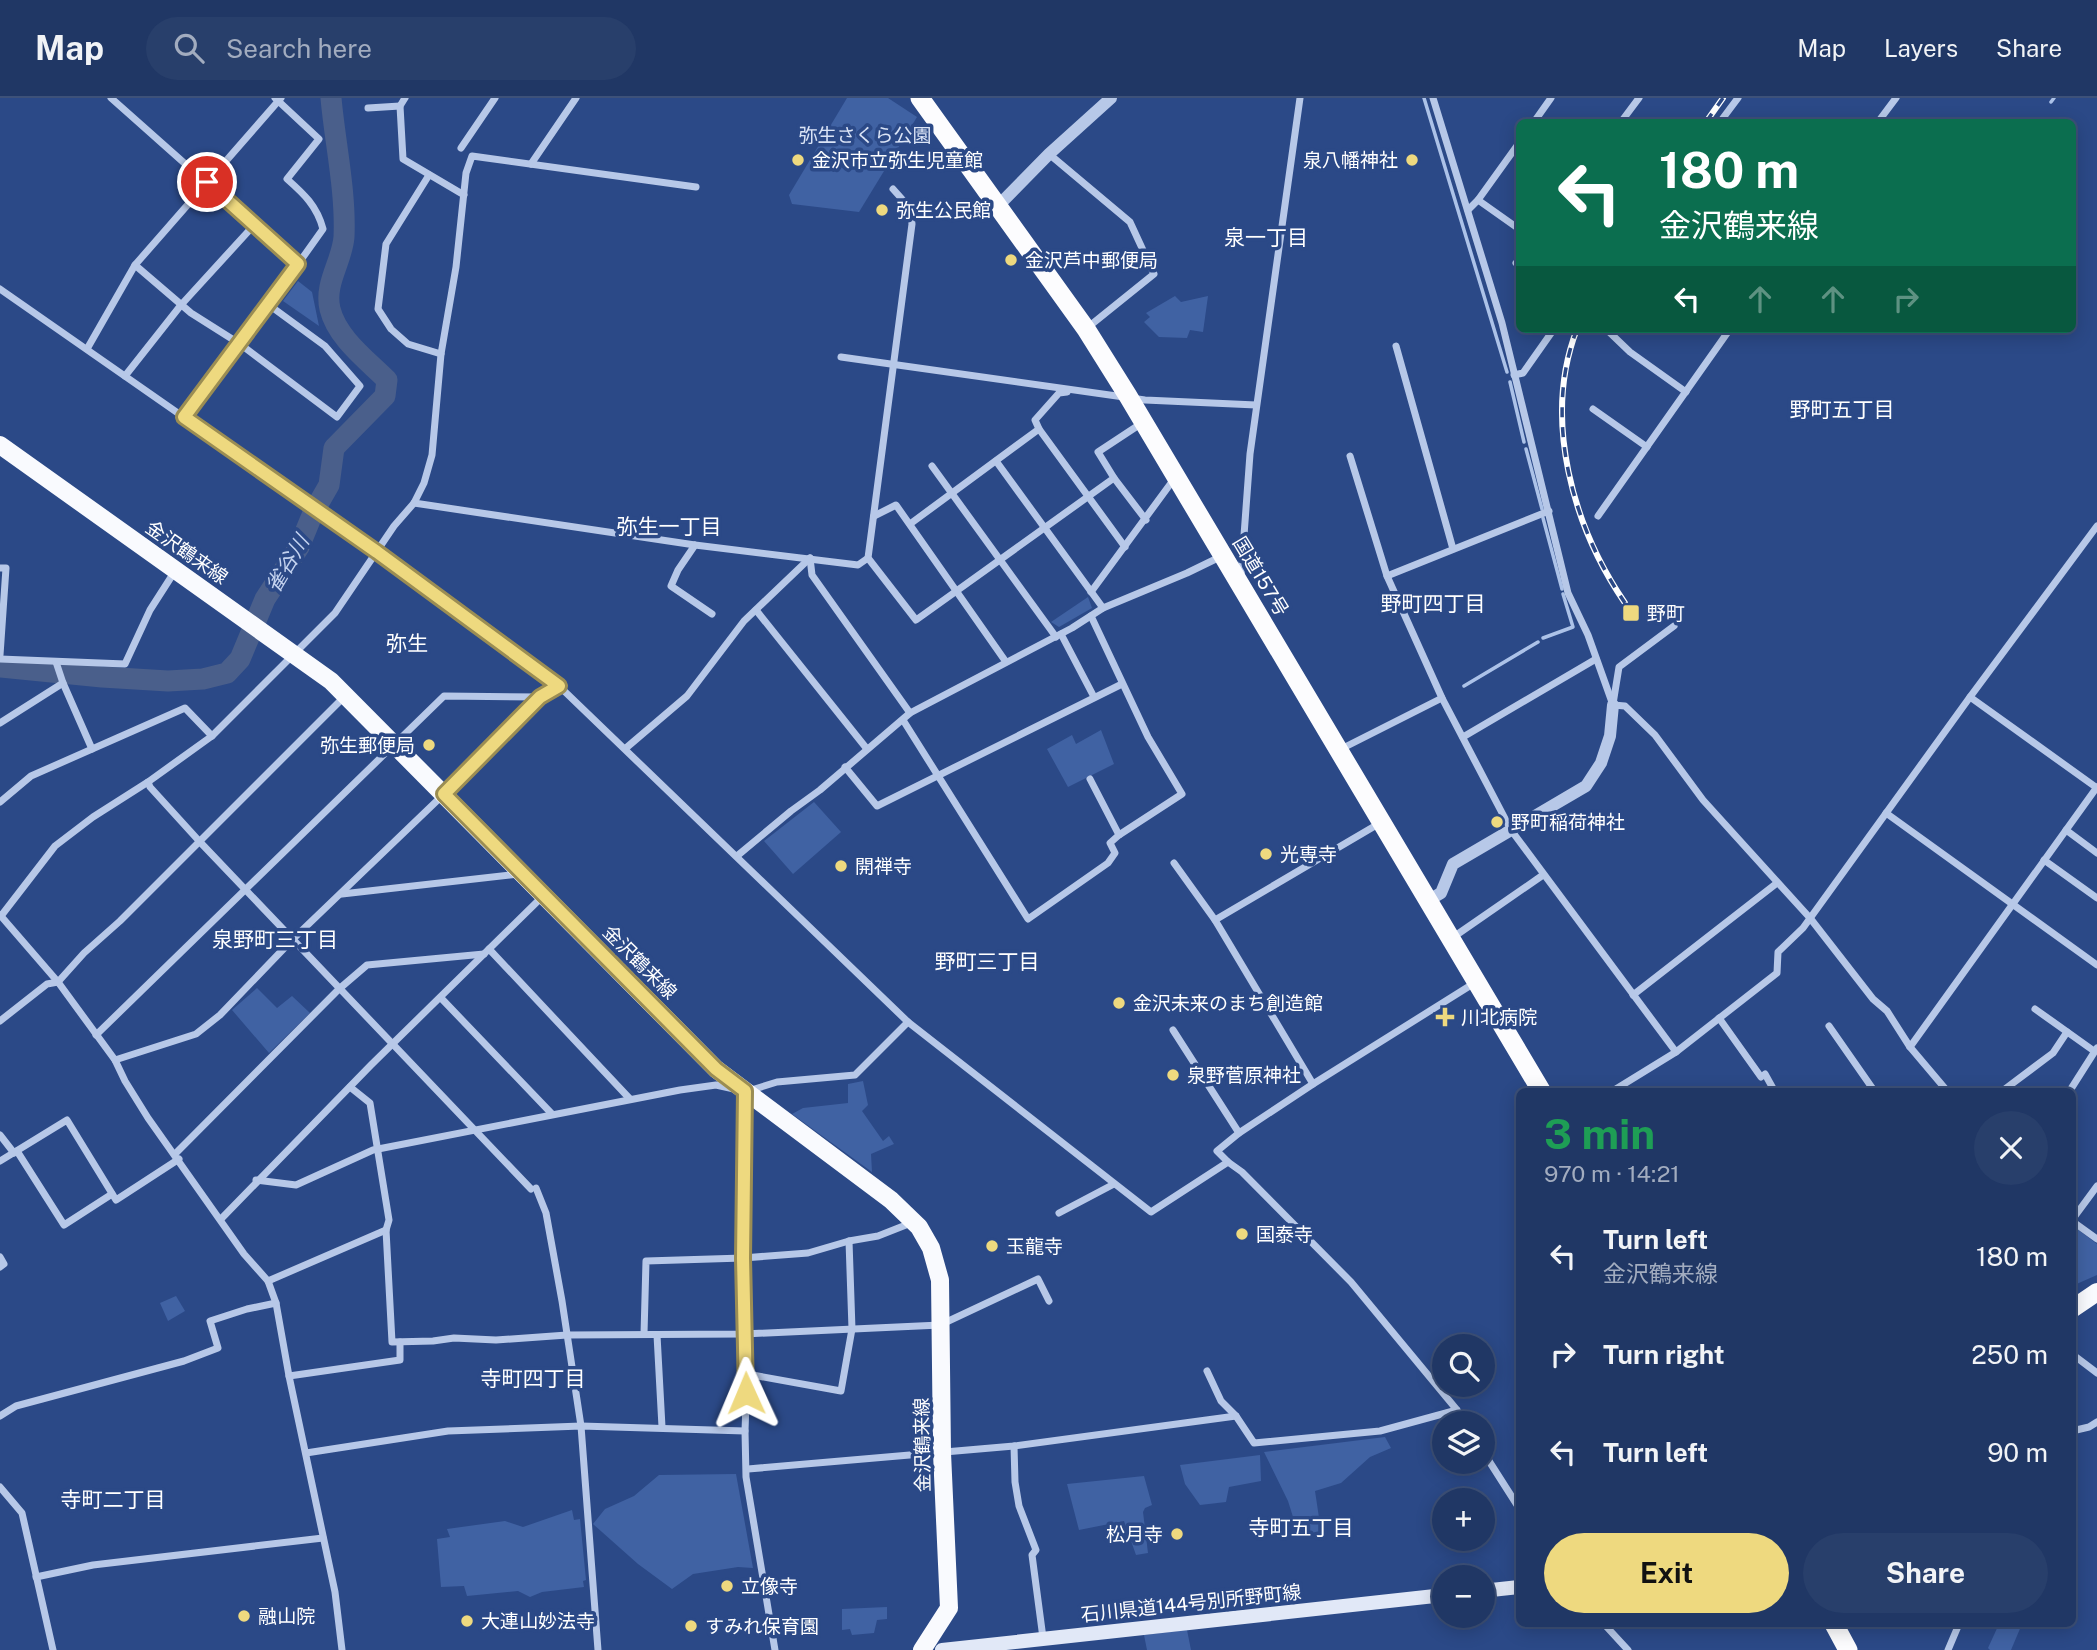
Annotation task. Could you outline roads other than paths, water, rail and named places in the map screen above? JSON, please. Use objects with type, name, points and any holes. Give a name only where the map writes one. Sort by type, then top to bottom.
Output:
[{"type":"highway","name":"国道157号","points":[[920,98],[1086,329],[1128,396],[1540,1088]]},
{"type":"highway","points":[[1836,1627],[1848,1650]]},
{"type":"main road","name":"金沢鶴来線","points":[[0,445],[331,681],[716,1069],[745,1091],[788,1131],[891,1200],[915,1221],[931,1248],[940,1280],[942,1453],[949,1608],[922,1650]]},
{"type":"main road","points":[[2076,1306],[2097,1292]]},
{"type":"main road","points":[[1495,1590],[1516,1587]]},
{"type":"main road","name":"石川県道144号別所野町線","points":[[942,1650],[1432,1596]]},
{"type":"street","points":[[112,98],[298,264]]},
{"type":"street","points":[[405,98],[400,106],[403,159],[464,195]]},
{"type":"street","points":[[461,148],[495,98]]},
{"type":"street","points":[[531,164],[576,98]]},
{"type":"street","points":[[997,207],[1049,154],[1111,98]]},
{"type":"street","points":[[1240,582],[1244,562],[1250,454],[1256,405],[1300,98]]},
{"type":"street","points":[[1433,98],[1502,323],[1568,593],[1588,635],[1613,705]]},
{"type":"street","points":[[1536,119],[1551,98]]},
{"type":"street","points":[[1623,119],[1639,98]]},
{"type":"street","points":[[1722,119],[1738,98]]},
{"type":"street","points":[[1880,119],[1896,98]]},
{"type":"street","points":[[87,348],[135,265],[278,99],[319,139],[287,179],[309,199],[319,214],[323,229],[184,417]]},
{"type":"street","points":[[368,108],[400,106]]},
{"type":"street","points":[[1468,209],[1478,200],[1516,147]]},
{"type":"street","points":[[1049,154],[1130,222],[1154,274],[1086,329]]},
{"type":"street","points":[[342,1650],[335,1592],[276,1303],[268,1281],[244,1254],[136,1100],[115,1060],[58,982],[1,915],[55,846],[212,736],[335,612],[394,526],[414,503],[424,483],[432,455],[441,354],[456,267],[466,173],[472,156],[696,187]]},
{"type":"street","points":[[429,175],[386,244],[378,309],[391,329],[408,344],[441,354]]},
{"type":"street","points":[[893,189],[910,208],[912,223],[868,558],[916,620],[1114,478]]},
{"type":"street","points":[[1478,200],[1516,227]]},
{"type":"street","points":[[125,376],[181,305],[255,224]]},
{"type":"street","points":[[135,265],[181,305],[240,344],[337,417],[360,386],[325,346],[269,305]]},
{"type":"street","points":[[0,289],[377,552],[559,686],[908,1022],[1000,1091],[1151,1212],[1228,1163]]},
{"type":"street","points":[[1514,375],[1522,373],[1551,333]]},
{"type":"street","points":[[1610,333],[1630,352],[1686,391]]},
{"type":"street","points":[[1598,516],[1727,333]]},
{"type":"street","points":[[1396,345],[1453,550]]},
{"type":"street","points":[[841,357],[1144,400],[1256,405]]},
{"type":"street","points":[[1085,391],[1059,393],[1035,420],[1125,547]]},
{"type":"street","points":[[1593,409],[1647,447]]},
{"type":"street","points":[[1142,422],[1098,452],[1146,520]]},
{"type":"street","points":[[910,524],[1039,429]]},
{"type":"street","points":[[1350,456],[1387,576],[1442,698],[1511,831],[1676,1052]]},
{"type":"street","points":[[996,461],[1103,608]]},
{"type":"street","points":[[932,466],[1058,635],[1094,697]]},
{"type":"street","points":[[1091,592],[1175,478]]},
{"type":"street","points":[[414,503],[695,545],[858,565],[868,558]]},
{"type":"street","points":[[874,516],[896,505],[1006,662]]},
{"type":"street","points":[[1387,576],[1549,511]]},
{"type":"street","points":[[1618,1088],[1676,1052],[1777,973],[1778,952],[1810,918],[1969,697],[2097,526]]},
{"type":"street","points":[[695,545],[678,569],[671,586],[712,614]]},
{"type":"street","points":[[737,856],[910,713],[1058,635],[1103,608],[1223,555]]},
{"type":"street","points":[[626,748],[687,696],[744,621],[810,558]]},
{"type":"street","points":[[810,558],[812,575],[910,713]]},
{"type":"street","points":[[0,568],[6,568],[0,657],[56,664],[125,664],[150,610],[176,570]]},
{"type":"street","points":[[756,610],[867,749]]},
{"type":"street","points":[[903,720],[1028,919],[1108,863],[1115,853],[1110,843],[1119,835],[1182,794],[1148,737],[1091,616]]},
{"type":"street","points":[[1429,901],[1441,893],[1454,863],[1586,786],[1601,764],[1610,736],[1619,667],[1674,626]]},
{"type":"street","points":[[1463,737],[1596,659]]},
{"type":"street","points":[[56,664],[92,749]]},
{"type":"street","points":[[0,723],[62,681]]},
{"type":"street","points":[[845,767],[877,806],[1122,684]]},
{"type":"street","points":[[115,1060],[196,1034],[219,1015],[540,697],[559,686]]},
{"type":"street","points":[[0,1021],[47,984],[58,982],[84,953],[120,921],[346,695]]},
{"type":"street","points":[[96,1035],[444,696],[540,697]]},
{"type":"street","points":[[1910,1046],[2097,787],[1969,697]]},
{"type":"street","points":[[1338,751],[1442,698]]},
{"type":"street","points":[[1613,705],[1625,706],[1655,736],[1703,800],[1810,918],[1874,999],[1887,1011],[1910,1046],[1945,1088]]},
{"type":"street","points":[[0,802],[31,776],[185,708],[212,736]]},
{"type":"street","points":[[1090,779],[1119,835]]},
{"type":"street","points":[[148,782],[200,842],[393,1046],[534,1189],[546,1213],[581,1426],[598,1650]]},
{"type":"street","points":[[1886,813],[2097,965]]},
{"type":"street","points":[[1214,920],[1381,823]]},
{"type":"street","points":[[2066,830],[2097,853]]},
{"type":"street","points":[[2044,860],[2097,898]]},
{"type":"street","points":[[1174,863],[1214,920],[1313,1084]]},
{"type":"street","points":[[341,894],[523,874]]},
{"type":"street","points":[[1451,938],[1543,875]]},
{"type":"street","points":[[1633,995],[1777,883]]},
{"type":"street","points":[[221,1219],[256,1180],[544,895]]},
{"type":"street","points":[[0,1161],[68,1120],[116,1200],[177,1157],[339,989],[367,965],[487,952]]},
{"type":"street","points":[[487,952],[630,1100]]},
{"type":"street","points":[[1207,1371],[1221,1401],[1237,1416],[1254,1443],[1380,1431],[1457,1410],[1351,1282],[1242,1172],[1228,1163],[1217,1151],[1238,1133],[1313,1084],[1477,982]]},
{"type":"street","points":[[441,998],[552,1114]]},
{"type":"street","points":[[2035,1009],[2096,1050],[2072,1088]]},
{"type":"street","points":[[1719,1018],[1772,1088]]},
{"type":"street","points":[[256,1180],[296,1185],[377,1149],[630,1100],[716,1085],[745,1091],[777,1082],[855,1074],[908,1022]]},
{"type":"street","points":[[1829,1026],[1872,1088]]},
{"type":"street","points":[[1173,1030],[1238,1133]]},
{"type":"street","points":[[2006,1088],[2053,1053],[2067,1032]]},
{"type":"street","points":[[350,1087],[370,1103],[389,1220],[386,1230],[392,1342],[454,1338],[496,1340],[567,1335],[744,1334],[940,1325],[1038,1279],[1049,1301]]},
{"type":"street","points":[[745,1091],[743,1258],[747,1374],[744,1431],[747,1477],[775,1650]]},
{"type":"street","points":[[0,1135],[15,1152],[64,1225],[112,1194]]},
{"type":"street","points":[[1059,1213],[1114,1184]]},
{"type":"street","points":[[2076,1215],[2097,1186]]},
{"type":"street","points":[[644,1335],[646,1261],[808,1253],[878,1236],[915,1221]]},
{"type":"street","points":[[2076,1223],[2097,1239]]},
{"type":"street","points":[[268,1281],[386,1230]]},
{"type":"street","points":[[747,1374],[841,1391],[852,1329],[849,1241]]},
{"type":"street","points":[[0,1257],[4,1264],[0,1267]]},
{"type":"street","points":[[0,1416],[16,1406],[171,1365],[218,1348],[210,1321],[247,1308],[276,1303]]},
{"type":"street","points":[[657,1335],[662,1427]]},
{"type":"street","points":[[289,1376],[400,1360],[400,1342]]},
{"type":"street","points":[[2076,1357],[2097,1373]]},
{"type":"street","points":[[748,1469],[1014,1446],[1237,1416]]},
{"type":"street","points":[[2076,1430],[2090,1427],[2097,1422]]},
{"type":"street","points":[[306,1453],[448,1431],[581,1426],[744,1431]]},
{"type":"street","points":[[1014,1446],[1019,1506],[1036,1550],[1032,1555],[1043,1638]]},
{"type":"street","points":[[1495,1470],[1516,1503]]},
{"type":"street","points":[[0,1487],[22,1513],[53,1650]]},
{"type":"street","points":[[36,1577],[93,1565],[323,1538]]},
{"type":"street","points":[[1607,1627],[1628,1650]]},
{"type":"street","points":[[1948,1650],[1958,1627]]},
{"type":"waterway","name":"雀谷川","points":[[0,667],[168,681],[203,679],[227,673],[240,659],[265,599],[299,547],[313,513],[329,485],[334,448],[385,396],[387,380],[346,339],[330,309],[329,290],[344,237],[342,185],[331,98]]},
{"type":"waterway","points":[[1424,98],[1507,372]]},
{"type":"waterway","points":[[2051,102],[2054,98]]},
{"type":"waterway","points":[[1510,382],[1524,442]]},
{"type":"waterway","points":[[1526,449],[1542,509]]},
{"type":"waterway","points":[[1543,518],[1562,589]]},
{"type":"waterway","points":[[1543,638],[1573,627],[1563,594]]},
{"type":"waterway","points":[[1464,686],[1538,642]]},
{"type":"railway","points":[[1708,119],[1723,98]]},
{"type":"railway","points":[[1576,333],[1567,363],[1562,399],[1568,471],[1591,541],[1625,603]]},
{"type":"place","name":"金沢市立弥生児童館","points":[[798,160]]},
{"type":"place","name":"泉八幡神社","points":[[1412,160]]},
{"type":"place","name":"弥生公民館","points":[[882,210]]},
{"type":"place","name":"金沢芦中郵便局","points":[[1011,260]]},
{"type":"place","name":"野町","points":[[1631,613]]},
{"type":"place","name":"弥生郵便局","points":[[429,745]]},
{"type":"place","name":"野町稲荷神社","points":[[1497,822]]},
{"type":"place","name":"光専寺","points":[[1266,854]]},
{"type":"place","name":"開禅寺","points":[[841,866]]},
{"type":"place","name":"金沢未来のまち創造館","points":[[1119,1003]]},
{"type":"place","name":"川北病院","points":[[1445,1017]]},
{"type":"place","name":"泉野菅原神社","points":[[1173,1075]]},
{"type":"place","name":"国泰寺","points":[[1242,1234]]},
{"type":"place","name":"玉龍寺","points":[[992,1246]]},
{"type":"place","name":"松月寺","points":[[1177,1534]]},
{"type":"place","name":"立像寺","points":[[727,1586]]},
{"type":"place","name":"融山院","points":[[244,1616]]},
{"type":"place","name":"大連山妙法寺","points":[[467,1621]]},
{"type":"place","name":"すみれ保育園","points":[[691,1626]]},
{"type":"district","name":"泉一丁目","points":[[1266,237]]},
{"type":"district","name":"野町五丁目","points":[[1842,409]]},
{"type":"district","name":"弥生一丁目","points":[[669,526]]},
{"type":"district","name":"野町四丁目","points":[[1433,603]]},
{"type":"district","name":"弥生","points":[[407,643]]},
{"type":"district","name":"泉野町三丁目","points":[[275,939]]},
{"type":"district","name":"野町三丁目","points":[[987,961]]},
{"type":"district","name":"寺町四丁目","points":[[533,1378]]},
{"type":"district","name":"寺町二丁目","points":[[113,1499]]},
{"type":"district","name":"寺町五丁目","points":[[1301,1527]]},
{"type":"park label","name":"弥生さくら公園","points":[[865,135]]}]
